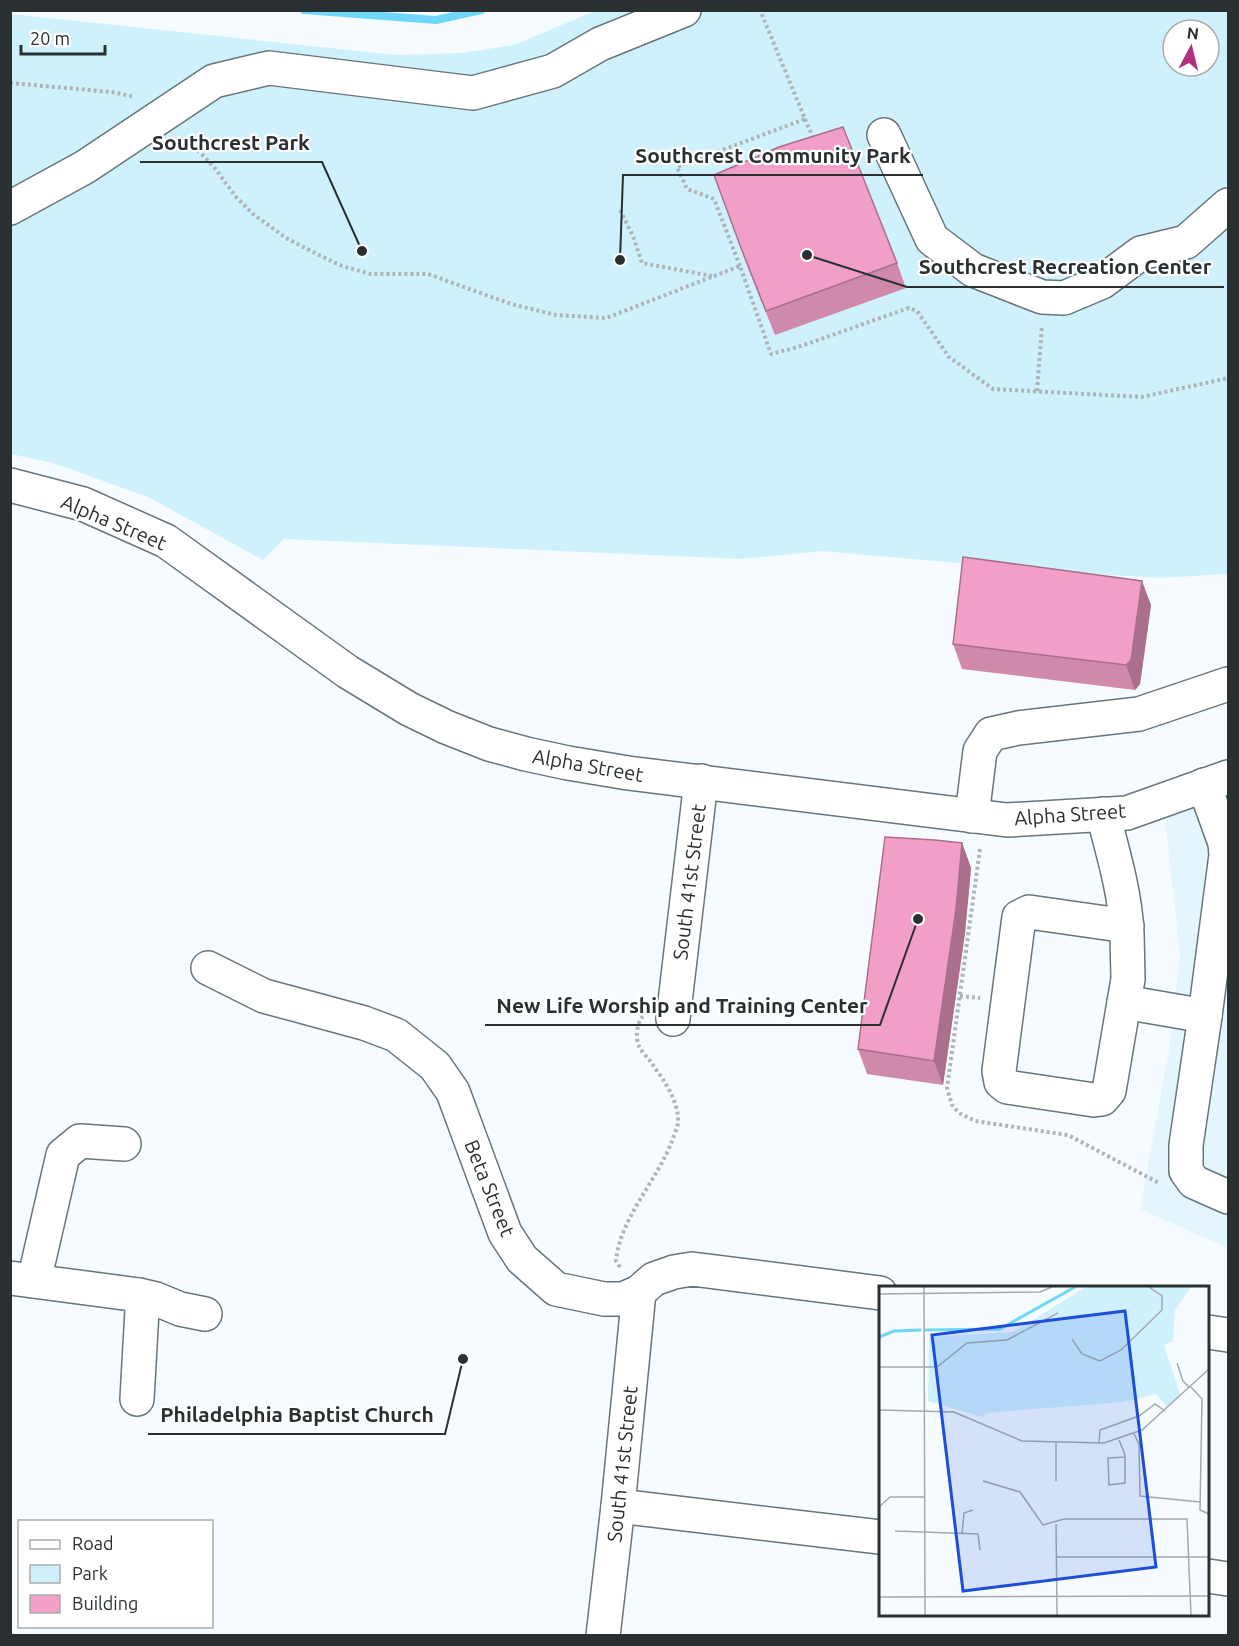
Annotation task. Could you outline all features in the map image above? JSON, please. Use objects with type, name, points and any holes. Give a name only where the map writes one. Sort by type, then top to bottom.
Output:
[{"type":"street","points":[[10,208],[85,167],[214,81],[269,68],[473,93],[553,71],[600,44],[684,10]]},
{"type":"street","points":[[884,135],[932,239],[973,270],[1042,297],[1064,298],[1102,282],[1141,253],[1186,242],[1228,205]]},
{"type":"street","name":"Alpha Street","points":[[10,485],[82,504],[166,541],[348,672],[409,709],[489,744],[568,763],[628,773],[1007,820],[1127,813],[1216,781]]},
{"type":"street","points":[[972,816],[980,752],[990,734],[1018,728],[1139,714],[1228,684]]},
{"type":"street","points":[[1216,781],[1226,855],[1186,1145],[1186,1171],[1194,1182],[1228,1197]]},
{"type":"street","name":"South 41st Street","points":[[673,1019],[701,782]]},
{"type":"street","points":[[1103,814],[1122,892],[1127,926],[1128,979],[1109,1091],[1102,1099],[1094,1100],[1007,1087],[1001,1082],[999,1071],[1019,917],[1029,912],[1127,926]]},
{"type":"street","name":"Beta Street","points":[[207,968],[264,996],[364,1023],[396,1035],[435,1066],[453,1092],[505,1233],[522,1259],[556,1289],[604,1299],[623,1299],[639,1292],[654,1279],[692,1269],[879,1293]]},
{"type":"street","points":[[1124,1002],[1205,1016]]},
{"type":"street","points":[[123,1144],[80,1141],[63,1155],[22,1279],[156,1299],[180,1309],[206,1314]]},
{"type":"street","name":"South 41st Street","points":[[603,1635],[639,1292]]},
{"type":"street","points":[[137,1399],[142,1310],[139,1296]]},
{"type":"street","points":[[1209,1332],[1228,1335]]},
{"type":"street","points":[[618,1506],[879,1537]]},
{"type":"street","points":[[1209,1576],[1228,1579]]},
{"type":"path","points":[[760,10],[817,146]]},
{"type":"path","points":[[10,83],[112,92],[135,97],[190,142],[253,214],[286,238],[342,266],[371,274],[428,274],[511,304],[556,315],[606,318],[740,266]]},
{"type":"path","points":[[722,195],[714,199],[687,189],[677,167],[805,119]]},
{"type":"path","points":[[714,199],[771,354],[909,308],[917,310],[949,357],[993,389],[1142,397],[1228,378]]},
{"type":"path","points":[[620,210],[633,236],[642,263],[713,276]]},
{"type":"path","points":[[1037,391],[1042,297]]},
{"type":"path","points":[[639,1292],[616,1261],[617,1246],[666,1155],[678,1124],[674,1101],[663,1079],[639,1046],[637,1038],[639,1021],[642,1016],[673,1019]]},
{"type":"shaded area","points":[[1228,788],[1228,1248],[1140,1209],[1169,1050],[1180,954],[1164,811]]},
{"type":"green space","points":[[595,11],[1228,11],[1228,574],[1159,578],[1049,571],[822,551],[743,559],[284,539],[263,560],[148,497],[53,463],[11,454],[11,14],[396,55],[462,53],[514,45]]},
{"type":"building","points":[[843,127],[897,263],[766,311],[714,175],[779,147]]},
{"type":"building","points":[[963,557],[1142,581],[1131,660],[1126,665],[953,644]]},
{"type":"building","points":[[885,837],[962,843],[956,909],[934,1061],[858,1049]]},
{"type":"waterway","points":[[304,10],[436,20],[481,10]]},
{"type":"place","name":"Southcrest Park","points":[[362,251]]},
{"type":"place","name":"Southcrest Recreation Center","points":[[807,255]]},
{"type":"place","name":"Southcrest Community Park","points":[[620,260]]},
{"type":"place","name":"New Life Worship and Training Center","points":[[918,919]]},
{"type":"place","name":"Philadelphia Baptist Church","points":[[463,1359]]}]
